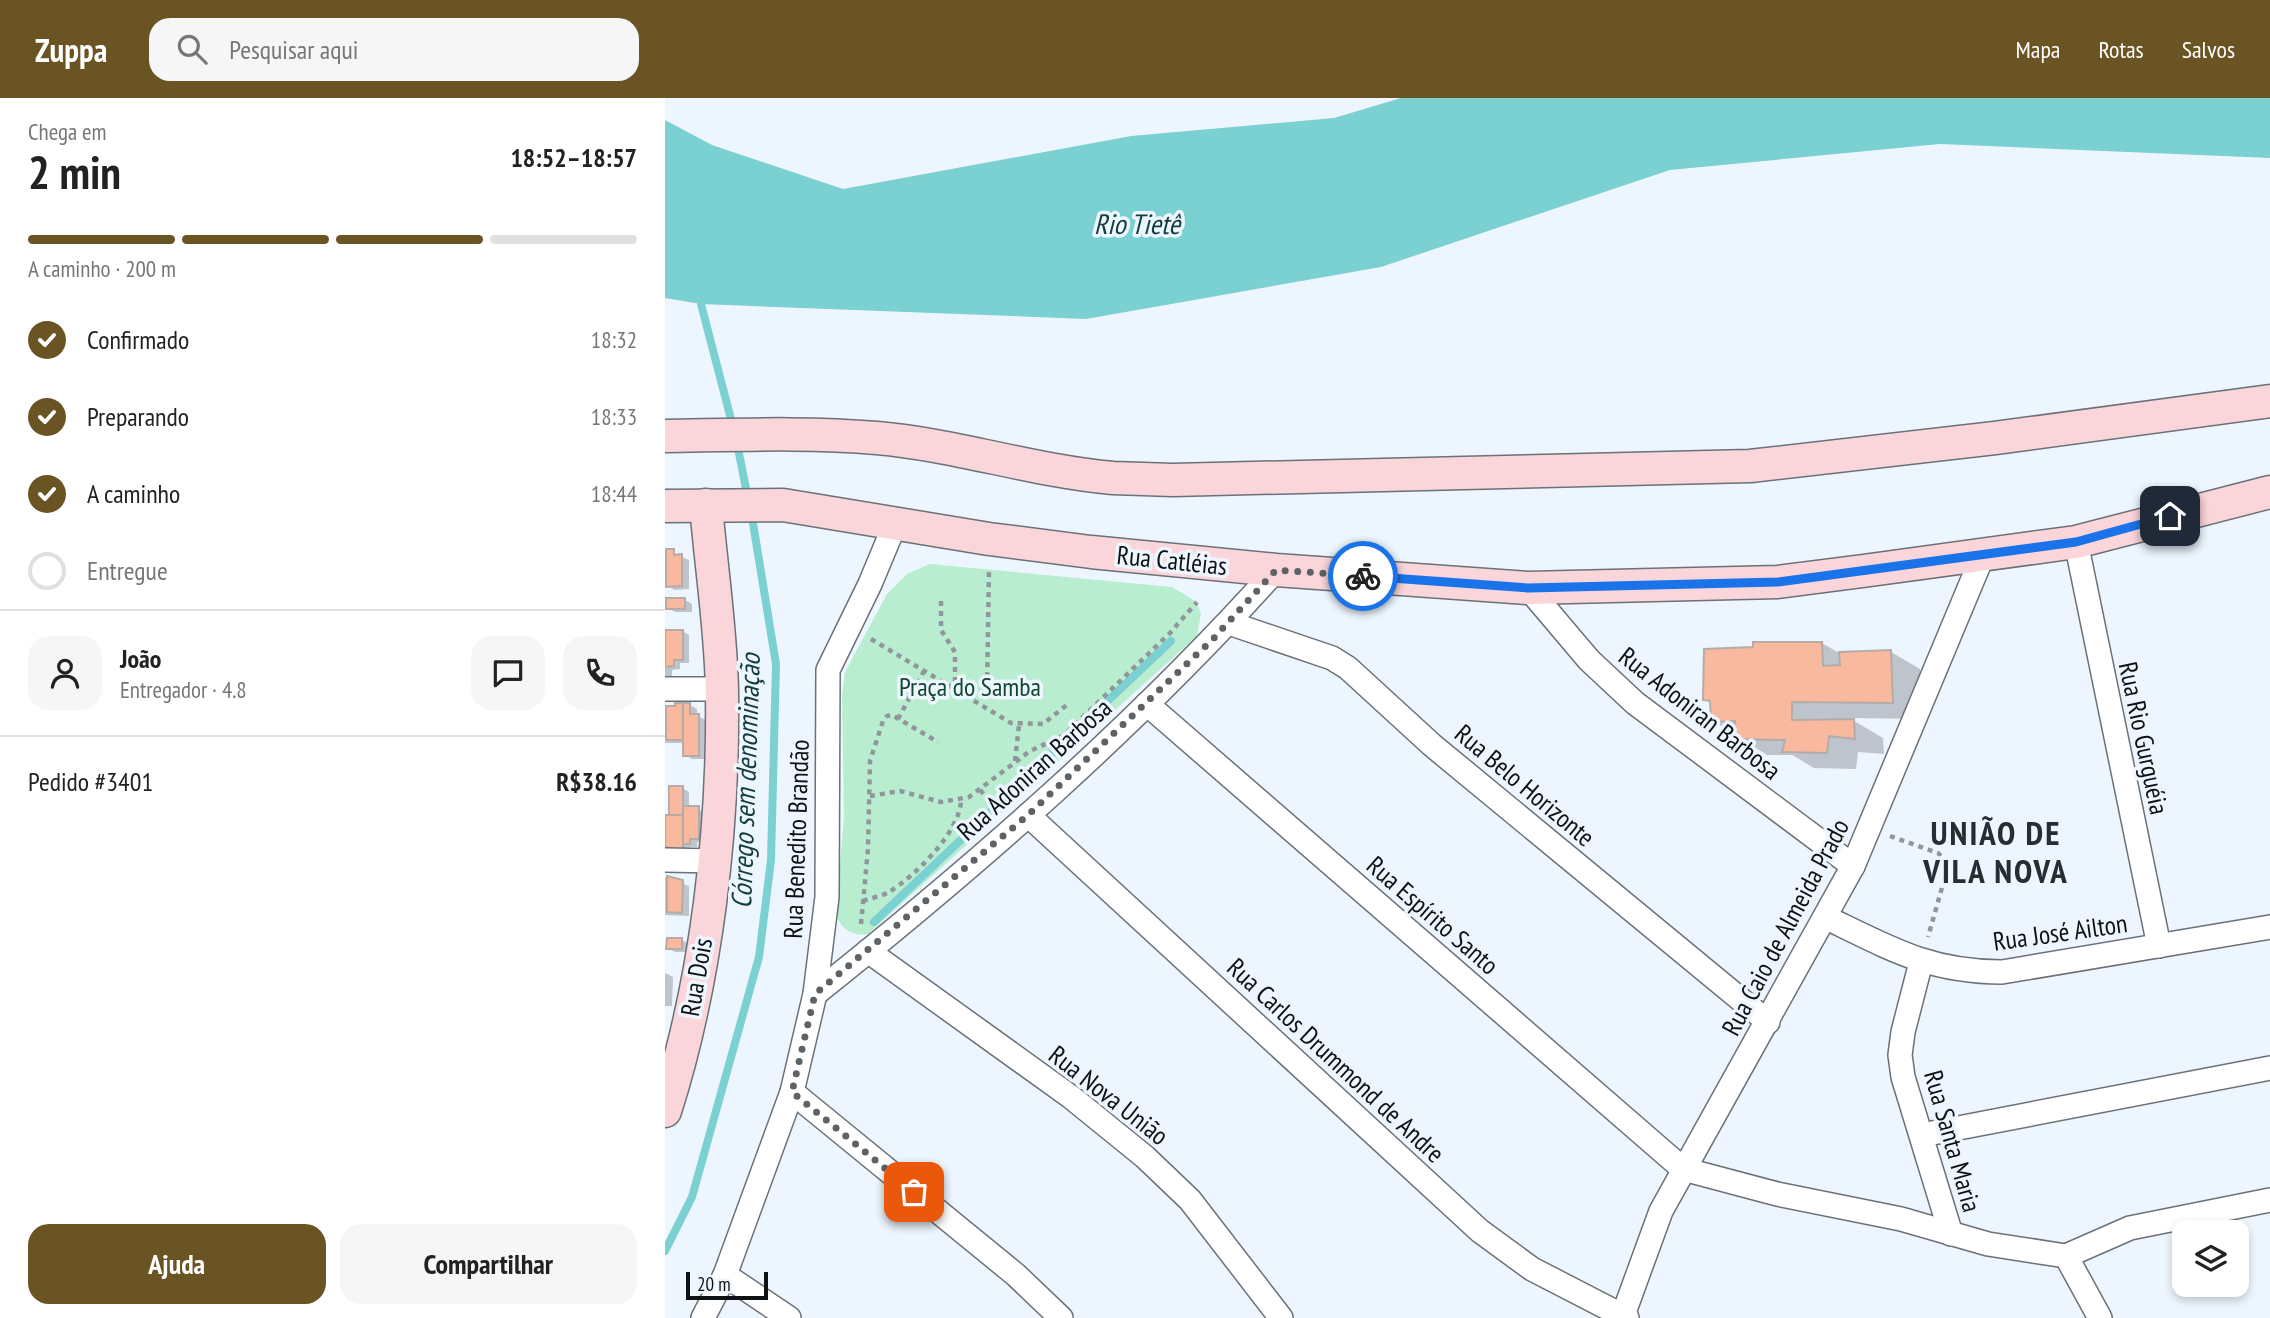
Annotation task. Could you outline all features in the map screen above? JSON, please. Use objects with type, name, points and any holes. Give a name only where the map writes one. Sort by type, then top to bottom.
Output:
[{"type":"street","points":[[665,436],[877,438],[926,445],[1068,474],[1113,478],[1607,471],[1764,465],[1995,438],[2270,401]]},
{"type":"street","name":"Rua Catléias","points":[[665,506],[783,505],[989,540],[1276,570],[1528,588],[1778,582],[2076,542],[2270,492]]},
{"type":"street","name":"Rua Dois","points":[[665,1111],[675,1032],[716,861],[722,689],[714,505]]},
{"type":"street","name":"Rua Benedito Brandão","points":[[703,1318],[725,1275],[792,1092],[815,994],[827,897],[827,683],[831,660],[895,523]]},
{"type":"street","name":"Rua Rio Gurguéia","points":[[2076,542],[2082,582],[2159,946]]},
{"type":"street","name":"Rua Caio de Almeida Prado","points":[[1624,1318],[1643,1254],[1683,1169],[1768,1022],[1853,866],[1983,555]]},
{"type":"street","name":"Rua Adoniran Barbosa","points":[[815,994],[1028,815],[1229,623],[1276,570]]},
{"type":"street","name":"Rua Adoniran Barbosa","points":[[1528,588],[1582,652],[1635,704],[1853,866]]},
{"type":"street","name":"Rua Belo Horizonte","points":[[1229,623],[1332,658],[1348,668],[1432,745],[1768,1022]]},
{"type":"street","points":[[665,689],[722,689]]},
{"type":"street","name":"Rua Espírito Santo","points":[[1147,704],[1683,1169]]},
{"type":"street","name":"Rua Carlos Drummond de Andre","points":[[1028,815],[1480,1231],[1532,1269],[1624,1318]]},
{"type":"street","points":[[665,860],[716,861]]},
{"type":"street","name":"Rua José Ailton","points":[[1825,917],[1921,962],[1975,972],[2002,972],[2270,927]]},
{"type":"street","name":"Rua Nova União","points":[[868,951],[1071,1097],[1145,1157],[1190,1200],[1282,1318]]},
{"type":"street","name":"Rua Santa Maria","points":[[1921,962],[1900,1055],[1903,1077],[1951,1234]]},
{"type":"street","points":[[1922,1135],[2270,1068]]},
{"type":"street","points":[[792,1092],[1016,1275],[1061,1318]]},
{"type":"street","points":[[1683,1169],[1777,1194],[1901,1219],[2022,1251],[2066,1256],[2130,1228],[2270,1200]]},
{"type":"street","points":[[2066,1256],[2100,1318]]},
{"type":"street","points":[[725,1275],[789,1318]]},
{"type":"path","points":[[955,690],[987,692],[989,540]]},
{"type":"path","points":[[941,601],[941,630],[955,652],[955,690]]},
{"type":"path","points":[[870,796],[900,791],[941,802],[961,801],[980,790],[1030,751],[1063,736],[1170,633],[1197,602]]},
{"type":"path","points":[[849,626],[1019,725],[1043,724],[1068,704]]},
{"type":"path","points":[[898,719],[924,671]]},
{"type":"path","points":[[868,951],[862,935],[870,761],[883,721],[887,716],[898,719],[938,742]]},
{"type":"path","points":[[1015,762],[1019,725]]},
{"type":"path","points":[[980,790],[991,802]]},
{"type":"path","points":[[863,901],[888,893],[930,856],[956,825],[961,801]]},
{"type":"path","points":[[1869,829],[1938,853],[1946,861],[1947,870],[1921,962]]},
{"type":"green space","name":"Praça do Samba","points":[[930,564],[1172,587],[1197,602],[1201,614],[1197,636],[868,934],[856,934],[842,926],[836,910],[844,817],[842,695],[845,672],[887,594],[907,574]]},
{"type":"water","name":"Rio Tietê","points":[[1401,98],[2270,98],[2270,158],[1940,144],[1670,170],[1381,267],[1086,319],[701,304],[665,298],[665,120],[712,145],[843,189],[1131,136],[1334,118]]},
{"type":"building","points":[[666,549],[674,549],[674,555],[682,554],[682,586],[666,587]]},
{"type":"building","points":[[666,598],[685,598],[685,609],[666,609]]},
{"type":"building","points":[[665,630],[683,630],[683,660],[674,660],[674,666],[665,667]]},
{"type":"building","points":[[1753,642],[1822,642],[1823,666],[1840,665],[1839,652],[1891,650],[1893,703],[1792,702],[1792,720],[1854,719],[1855,739],[1829,736],[1827,753],[1782,752],[1785,740],[1736,739],[1735,721],[1711,722],[1710,701],[1703,700],[1704,649],[1753,647]]},
{"type":"building","points":[[675,703],[683,703],[683,740],[666,740],[666,706],[675,706]]},
{"type":"building","points":[[683,703],[690,703],[690,714],[699,714],[699,756],[683,756]]},
{"type":"building","points":[[669,786],[683,786],[683,815],[669,815]]},
{"type":"building","points":[[683,806],[699,806],[699,839],[690,839],[690,844],[683,844]]},
{"type":"building","points":[[665,815],[683,815],[683,850],[665,847]]},
{"type":"building","points":[[667,876],[683,880],[682,913],[667,912]]},
{"type":"building","points":[[667,938],[682,938],[682,949],[666,949]]},
{"type":"waterway","name":"Córrego sem denominação","points":[[701,304],[733,427]]},
{"type":"waterway","name":"Córrego sem denominação","points":[[737,443],[748,499]]},
{"type":"waterway","name":"Córrego sem denominação","points":[[665,1251],[692,1197],[759,957],[771,860],[776,664],[751,511]]},
{"type":"waterway","points":[[874,922],[1171,641]]},
{"type":"way so far","points":[[914,1192],[792,1092],[815,994],[1028,815],[1213,639],[1276,570],[1363,576]]},
{"type":"district","name":"UNIÃO DE VILA NOVA","points":[[1996,851]]},
{"type":"route","points":[[1363,576],[1528,588],[1778,582],[2076,542],[2170,516]]}]
